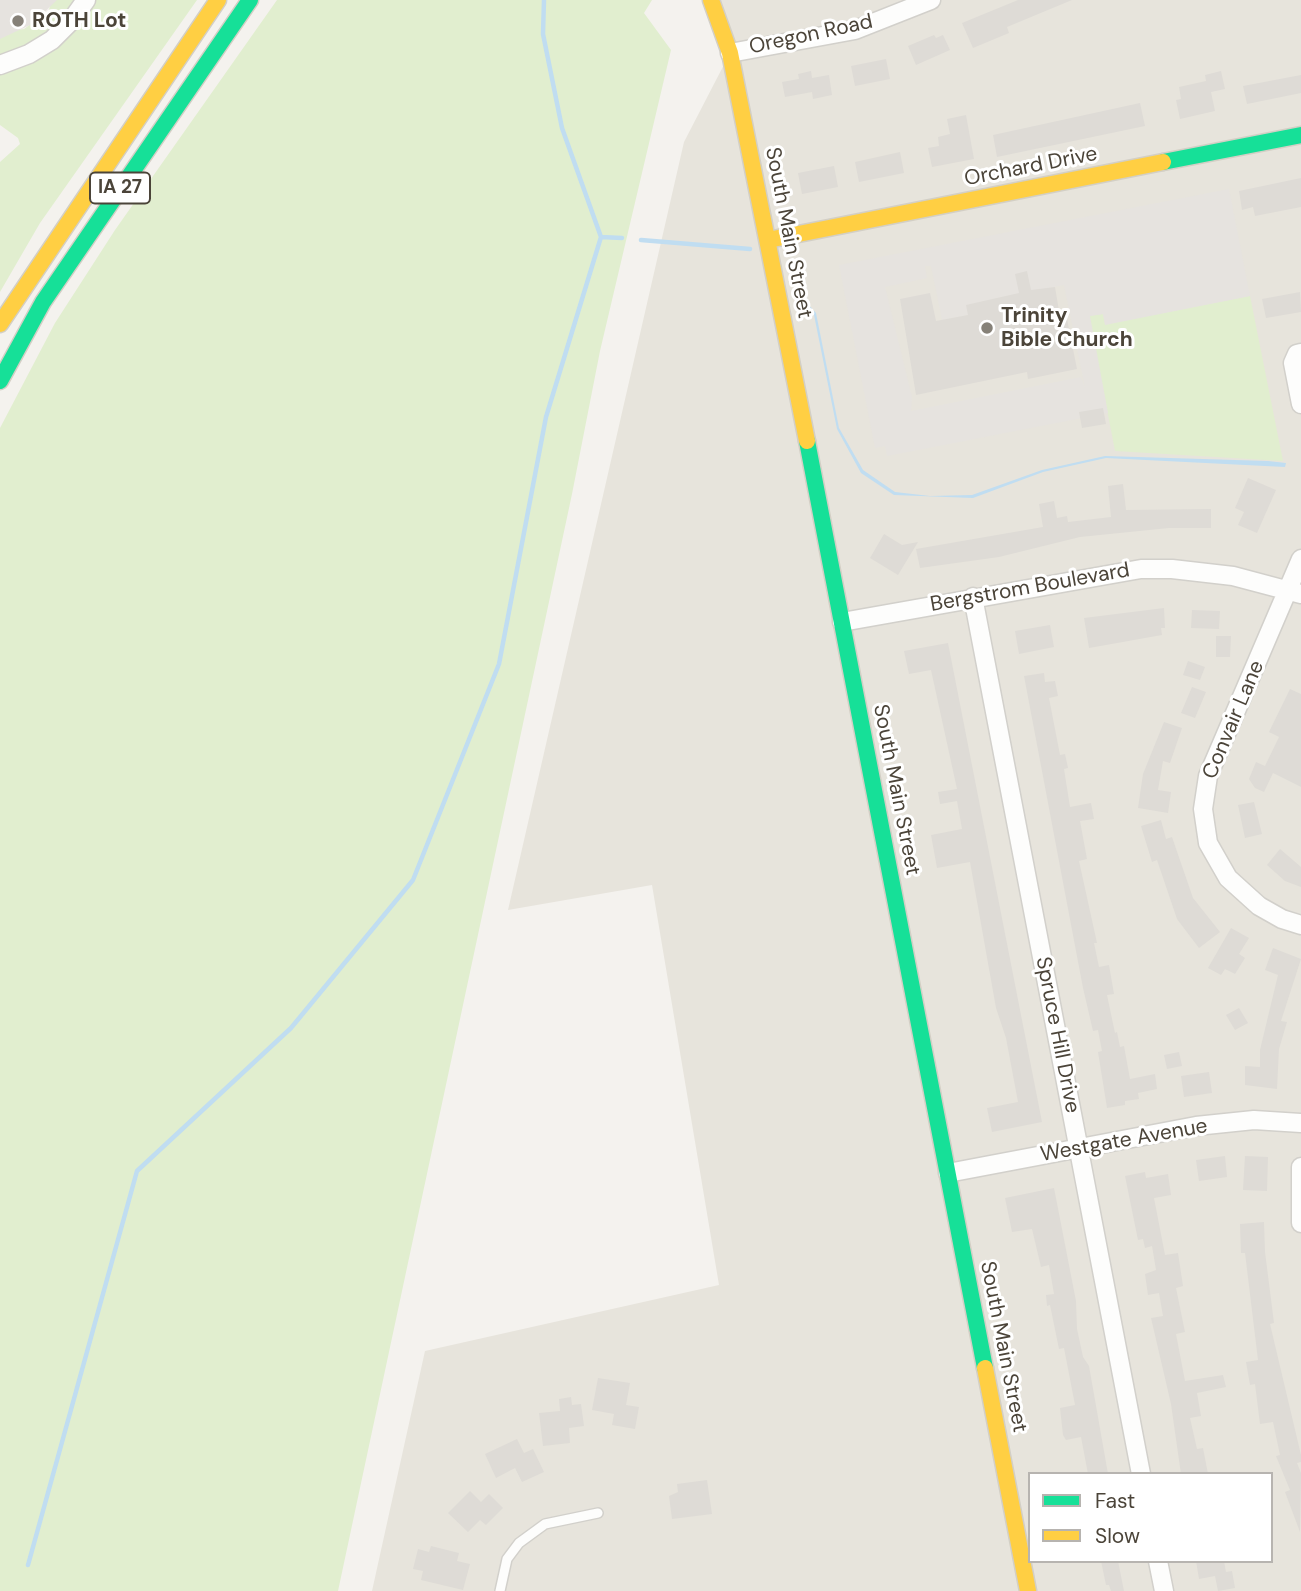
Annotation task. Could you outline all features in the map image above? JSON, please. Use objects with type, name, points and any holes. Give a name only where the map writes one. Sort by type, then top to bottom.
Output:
[{"type":"main road","name":"IA 27","points":[[0,324],[218,0]]},
{"type":"main road","name":"IA 27","points":[[0,381],[43,302],[250,0]]},
{"type":"main road","name":"South Main Street","points":[[711,0],[730,53],[768,240],[1028,1591]]},
{"type":"main road","name":"Orchard Drive","points":[[768,240],[1301,135]]},
{"type":"street","points":[[0,65],[29,54],[52,40],[71,21],[86,0]]},
{"type":"street","name":"Oregon Road","points":[[730,53],[855,30],[931,0]]},
{"type":"street","points":[[1301,353],[1297,354],[1293,363],[1301,404]]},
{"type":"street","name":"Convair Lane","points":[[1301,559],[1295,592],[1208,776],[1203,809],[1208,843],[1228,878],[1259,906],[1301,925]]},
{"type":"street","name":"Bergstrom Boulevard","points":[[842,622],[1142,569],[1223,574],[1295,592]]},
{"type":"street","name":"Spruce Hill Drive","points":[[973,597],[1141,1472]]},
{"type":"street","name":"Westgate Avenue","points":[[948,1174],[1229,1122],[1301,1123]]},
{"type":"street","points":[[1301,1167],[1301,1223]]},
{"type":"street","points":[[1158,1563],[1164,1591]]},
{"type":"lane","points":[[500,1591],[507,1559],[519,1543],[545,1524],[598,1513]]},
{"type":"shaded area","name":"ROTH Lot","points":[[0,0],[57,0],[32,24],[0,39]]},
{"type":"shaded area","points":[[711,0],[1301,0],[1301,1591],[372,1591],[425,1351],[719,1285],[652,885],[508,910],[684,142],[730,53]]},
{"type":"shaded area","points":[[1229,189],[1250,296],[1105,325],[1103,314],[1090,316],[1108,413],[887,456],[885,446],[875,448],[839,265]],"holes":[[[925,266],[931,266],[942,320],[968,315],[967,305],[1064,285],[1085,388],[1081,377],[911,411],[912,397],[885,287],[927,278]]]},
{"type":"green space","points":[[51,0],[77,0],[77,6],[38,40],[0,57],[0,32],[24,29],[49,10]]},
{"type":"green space","points":[[96,0],[197,0],[40,223],[0,292],[0,162],[20,144],[18,138],[0,125],[0,73],[48,53],[75,30]]},
{"type":"green space","points":[[277,0],[652,0],[644,13],[671,50],[600,351],[572,494],[338,1591],[0,1591],[0,428],[55,323],[115,230]]},
{"type":"green space","points":[[1250,296],[1283,461],[1115,451],[1089,316],[1103,314],[1105,324]]},
{"type":"water","points":[[805,301],[816,313],[839,428],[863,470],[895,492],[930,496],[972,495],[1042,470],[1105,456],[1268,461],[1286,463],[1285,467],[1106,458],[1043,472],[973,498],[894,495],[861,473],[837,429],[814,315],[802,303]]},
{"type":"building","points":[[1018,0],[1072,0],[1007,27],[1009,33],[973,48],[962,23]]},
{"type":"building","points":[[934,35],[936,38],[943,35],[950,50],[916,65],[908,46]]},
{"type":"building","points":[[886,59],[890,79],[855,86],[851,66]]},
{"type":"building","points":[[811,71],[812,78],[829,75],[832,95],[813,99],[812,92],[785,97],[782,82],[799,79],[798,74]]},
{"type":"building","points":[[1221,71],[1225,89],[1211,92],[1215,111],[1180,119],[1176,100],[1181,99],[1179,87],[1206,81],[1205,75]]},
{"type":"building","points":[[1301,75],[1301,93],[1247,104],[1243,86]]},
{"type":"building","points":[[1140,103],[1145,126],[997,157],[993,135]]},
{"type":"building","points":[[966,115],[974,159],[932,167],[928,148],[939,146],[938,137],[950,134],[947,119]]},
{"type":"building","points":[[900,152],[904,173],[859,182],[855,162]]},
{"type":"building","points":[[834,166],[838,187],[802,194],[798,173]]},
{"type":"building","points":[[1301,178],[1301,207],[1255,216],[1253,207],[1242,210],[1239,191]]},
{"type":"building","name":"Trinity Bible Church","points":[[1027,271],[1031,290],[1055,287],[1059,311],[1065,309],[1077,369],[1028,379],[1027,372],[916,395],[900,299],[930,293],[936,321],[968,315],[966,305],[1019,293],[1015,274]]},
{"type":"building","points":[[1300,292],[1301,312],[1266,318],[1262,299]]},
{"type":"building","points":[[1103,408],[1106,424],[1082,428],[1079,412]]},
{"type":"building","points":[[1248,478],[1276,490],[1257,533],[1238,525],[1244,512],[1235,508]]},
{"type":"building","points":[[1123,484],[1126,510],[1211,509],[1211,528],[1169,528],[1080,537],[999,557],[920,568],[916,549],[1043,527],[1039,504],[1054,501],[1057,518],[1067,516],[1068,522],[1111,517],[1108,486]]},
{"type":"building","points":[[884,534],[902,545],[918,542],[898,575],[870,558]]},
{"type":"building","points":[[1164,608],[1165,628],[1161,628],[1162,635],[1089,648],[1084,618]]},
{"type":"building","points":[[1192,610],[1220,611],[1219,629],[1191,628]]},
{"type":"building","points":[[1050,625],[1054,647],[1019,654],[1015,631]]},
{"type":"building","points":[[1216,636],[1231,636],[1230,657],[1216,657]]},
{"type":"building","points":[[948,643],[1042,1122],[992,1132],[987,1108],[1018,1102],[1006,1038],[996,1008],[970,862],[937,868],[931,835],[962,829],[957,801],[940,804],[938,792],[957,789],[931,670],[909,674],[904,651]]},
{"type":"building","points":[[1188,661],[1205,667],[1200,680],[1183,675]]},
{"type":"building","points":[[1044,673],[1045,682],[1055,681],[1058,696],[1049,698],[1060,755],[1065,754],[1068,768],[1064,769],[1070,807],[1091,803],[1094,819],[1080,821],[1087,859],[1079,861],[1097,943],[1094,943],[1099,967],[1109,965],[1114,994],[1107,995],[1115,1033],[1117,1032],[1120,1047],[1124,1046],[1130,1079],[1155,1074],[1157,1089],[1138,1093],[1139,1099],[1125,1101],[1125,1105],[1107,1108],[1098,1052],[1102,1051],[1098,1030],[1093,1031],[1083,988],[1024,676]]},
{"type":"building","points":[[1192,687],[1206,692],[1195,718],[1181,713]]},
{"type":"building","points":[[1290,689],[1301,694],[1301,787],[1273,773],[1264,792],[1255,788],[1249,779],[1256,762],[1265,766],[1279,737],[1269,732]]},
{"type":"building","points":[[1164,722],[1182,728],[1170,763],[1163,761],[1158,790],[1171,792],[1168,813],[1138,808],[1143,774]]},
{"type":"building","points":[[1254,802],[1262,834],[1245,838],[1238,805]]},
{"type":"building","points":[[1161,820],[1166,839],[1172,837],[1193,898],[1220,932],[1199,948],[1177,919],[1157,860],[1152,862],[1141,826]]},
{"type":"building","points":[[1280,849],[1301,867],[1301,887],[1285,881],[1267,865]]},
{"type":"building","points":[[1231,928],[1249,938],[1239,954],[1245,958],[1235,974],[1225,969],[1221,975],[1208,968]]},
{"type":"building","points":[[1273,948],[1301,959],[1281,1021],[1287,1022],[1279,1049],[1277,1089],[1245,1085],[1245,1066],[1260,1067],[1260,1050],[1278,975],[1265,970]]},
{"type":"building","points":[[1239,1008],[1248,1023],[1235,1030],[1226,1015]]},
{"type":"building","points":[[1179,1052],[1182,1066],[1167,1069],[1164,1055]]},
{"type":"building","points":[[1209,1072],[1212,1093],[1184,1097],[1181,1076]]},
{"type":"building","points":[[1225,1156],[1227,1177],[1199,1181],[1196,1160]]},
{"type":"building","points":[[1245,1156],[1268,1157],[1267,1191],[1243,1190]]},
{"type":"building","points":[[1145,1172],[1146,1178],[1168,1174],[1171,1195],[1154,1198],[1165,1255],[1178,1253],[1183,1286],[1176,1288],[1185,1332],[1176,1334],[1185,1381],[1223,1375],[1226,1387],[1197,1393],[1201,1416],[1190,1418],[1197,1449],[1203,1448],[1208,1472],[1181,1472],[1171,1404],[1151,1318],[1163,1316],[1159,1293],[1148,1295],[1145,1274],[1156,1270],[1152,1246],[1145,1248],[1143,1239],[1138,1240],[1125,1176]]},
{"type":"building","points":[[1054,1188],[1076,1301],[1077,1329],[1083,1357],[1089,1366],[1108,1472],[1088,1472],[1081,1437],[1066,1440],[1063,1435],[1060,1408],[1075,1405],[1064,1348],[1059,1349],[1050,1305],[1047,1306],[1046,1295],[1054,1294],[1049,1265],[1041,1267],[1032,1229],[1012,1232],[1005,1198]]},
{"type":"building","points":[[1264,1222],[1274,1323],[1270,1324],[1301,1455],[1301,1462],[1297,1463],[1301,1473],[1300,1532],[1285,1492],[1290,1490],[1276,1456],[1280,1455],[1273,1422],[1260,1424],[1255,1384],[1250,1385],[1246,1362],[1258,1360],[1245,1253],[1241,1253],[1240,1224]]},
{"type":"building","points":[[598,1378],[630,1383],[626,1405],[639,1407],[635,1429],[612,1425],[614,1414],[592,1410]]},
{"type":"building","points":[[571,1397],[572,1405],[581,1404],[584,1426],[569,1428],[570,1443],[543,1446],[539,1413],[560,1411],[559,1399]]},
{"type":"building","points":[[517,1439],[524,1453],[533,1449],[544,1472],[522,1482],[515,1468],[496,1478],[485,1454]]},
{"type":"building","points":[[707,1480],[712,1514],[672,1519],[669,1496],[678,1492],[677,1484]]},
{"type":"building","points":[[470,1491],[481,1502],[489,1494],[503,1508],[486,1525],[480,1520],[468,1532],[448,1513]]},
{"type":"building","points":[[431,1546],[459,1553],[457,1561],[470,1564],[463,1590],[421,1580],[423,1571],[413,1569],[418,1549],[429,1552]]},
{"type":"building","points":[[1101,1563],[1118,1563],[1124,1591],[1111,1591],[1109,1585],[1106,1585]]},
{"type":"building","points":[[1196,1563],[1224,1563],[1226,1572],[1232,1571],[1235,1588],[1218,1591],[1215,1576],[1199,1579]]},
{"type":"waterway","points":[[28,1565],[137,1171],[291,1028],[413,880],[499,664],[546,417],[601,237],[562,128],[543,34],[544,0]]},
{"type":"waterway","points":[[601,237],[622,238]]},
{"type":"waterway","points":[[641,240],[750,249]]},
{"type":"traffic: fast","points":[[0,381],[43,302],[250,0]]},
{"type":"traffic: fast","points":[[1163,162],[1301,135]]},
{"type":"traffic: fast","points":[[807,441],[985,1368]]},
{"type":"traffic: slow","points":[[0,324],[218,0]]},
{"type":"traffic: slow","points":[[711,0],[730,53],[807,441]]},
{"type":"traffic: slow","points":[[768,240],[1163,162]]},
{"type":"traffic: slow","points":[[985,1368],[1028,1591]]},
{"type":"place","name":"ROTH Lot","points":[[18,21]]},
{"type":"place","name":"Trinity Bible Church","points":[[987,328]]}]
